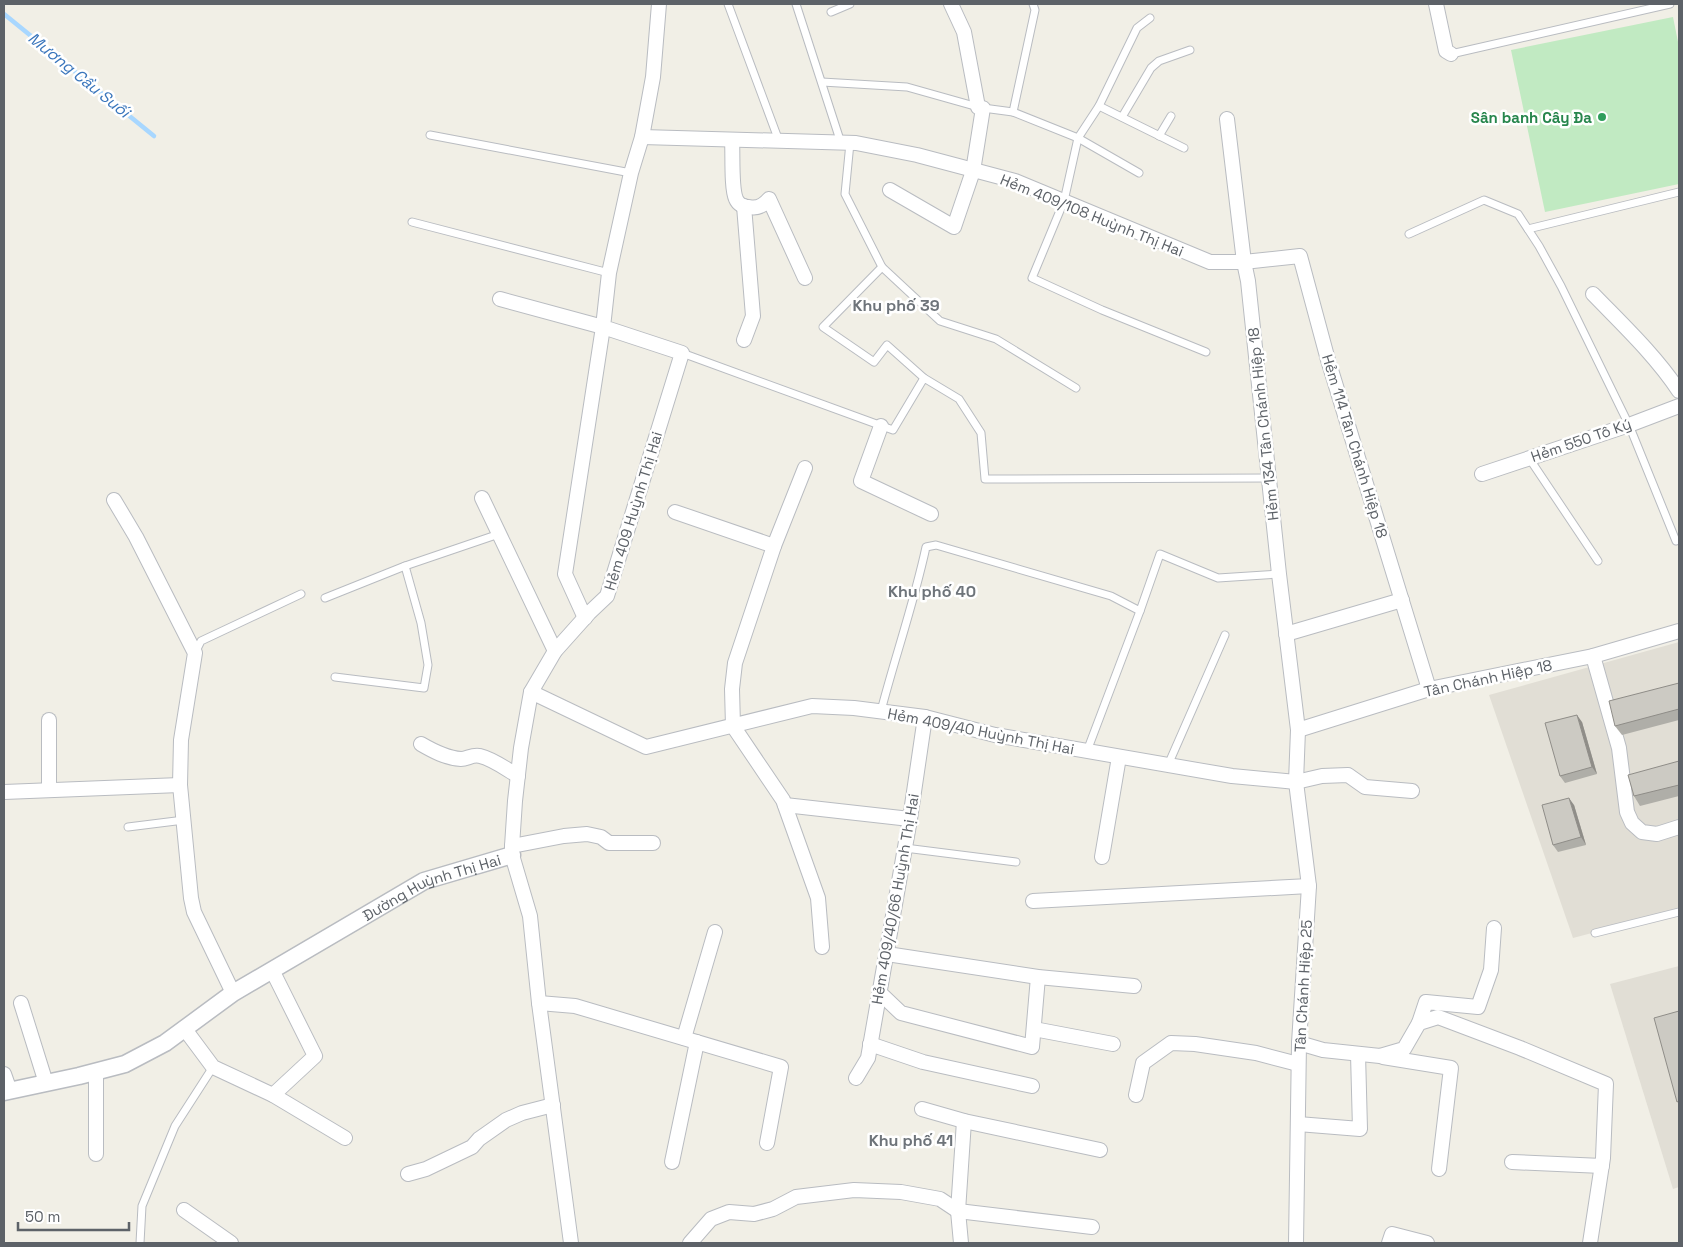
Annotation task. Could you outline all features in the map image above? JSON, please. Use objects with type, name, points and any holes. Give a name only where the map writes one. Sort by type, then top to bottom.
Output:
[{"type":"street","points":[[585,618],[565,574],[603,327],[609,273],[631,173],[642,137],[653,76],[659,4]]},
{"type":"street","points":[[890,190],[954,227],[973,171],[981,107],[964,32],[951,4]]},
{"type":"street","points":[[1436,4],[1446,51],[1451,54]]},
{"type":"street","name":"Hẻm 134 Tân Chánh Hiệp 18","points":[[1226,118],[1248,281],[1279,574],[1298,730]]},
{"type":"street","name":"Hẻm 409/108 Huỳnh Thị Hai","points":[[642,137],[845,143],[917,155],[1015,181],[1210,262],[1244,262]]},
{"type":"street","points":[[732,140],[734,190],[737,200],[744,206],[758,207],[769,199],[805,278]]},
{"type":"street","points":[[744,206],[753,316],[744,340]]},
{"type":"street","name":"Hẻm 114 Tân Chánh Hiệp 18","points":[[1244,262],[1300,256],[1328,360],[1429,689]]},
{"type":"street","points":[[1593,294],[1650,353],[1679,391]]},
{"type":"street","points":[[500,299],[603,327],[682,353]]},
{"type":"street","name":"Hẻm 409 Huỳnh Thị Hai","points":[[512,851],[521,748],[532,692],[555,651],[607,596],[682,353]]},
{"type":"street","name":"Hẻm 550 Tô Ký","points":[[1482,474],[1679,406]]},
{"type":"street","points":[[881,426],[861,481],[931,514]]},
{"type":"street","points":[[805,468],[774,546],[735,663],[732,689],[734,726],[785,805],[818,898],[822,946]]},
{"type":"street","points":[[482,498],[555,651]]},
{"type":"street","points":[[114,500],[136,537],[195,653],[181,740],[180,785],[194,912],[233,993]]},
{"type":"street","points":[[675,512],[774,546]]},
{"type":"street","points":[[1286,634],[1402,600]]},
{"type":"street","name":"Tân Chánh Hiệp 18","points":[[1298,730],[1429,689],[1594,656],[1679,630]]},
{"type":"street","points":[[1594,656],[1619,748],[1627,812],[1632,823],[1642,832],[1657,834],[1679,827]]},
{"type":"street","name":"Hẻm 409/40 Huỳnh Thị Hai","points":[[532,692],[646,748],[812,706],[854,708],[925,717],[995,735],[1119,758],[1232,776],[1296,782],[1322,776],[1348,775],[1365,787],[1412,791]]},
{"type":"street","name":"Hẻm 409/40/66 Huỳnh Thị Hai","points":[[856,1078],[868,1058],[910,819],[925,717]]},
{"type":"street","points":[[49,720],[49,790]]},
{"type":"street","name":"Tân Chánh Hiệp 25","points":[[1296,1243],[1298,1064],[1308,886],[1296,782],[1298,730]]},
{"type":"street","points":[[421,744],[446,757],[462,759],[476,755],[483,756],[518,776]]},
{"type":"street","points":[[1102,857],[1119,758]]},
{"type":"street","points":[[4,792],[180,785]]},
{"type":"street","points":[[785,805],[910,819]]},
{"type":"street","points":[[512,851],[564,836],[587,834],[601,836],[609,843],[653,843]]},
{"type":"street","name":"Đường Huỳnh Thị Hai","points":[[7,1091],[125,1064],[165,1042],[233,993],[424,881],[512,851],[530,916],[539,1004],[571,1243]]},
{"type":"street","points":[[1033,901],[1308,886]]},
{"type":"street","points":[[1380,1056],[1404,1049],[1420,1023],[1426,1002],[1478,1007],[1491,970],[1494,928]]},
{"type":"street","points":[[672,1162],[690,1040],[715,932]]},
{"type":"street","points":[[886,954],[1038,976],[1134,986]]},
{"type":"street","points":[[272,970],[315,1056],[273,1095]]},
{"type":"street","points":[[880,993],[901,1013],[1032,1047],[1038,976]]},
{"type":"street","points":[[21,1003],[46,1083]]},
{"type":"street","points":[[539,1004],[575,1006],[781,1067],[766,1143]]},
{"type":"street","points":[[1420,1023],[1438,1017],[1520,1048],[1606,1084],[1602,1166],[1590,1243]]},
{"type":"street","points":[[184,1028],[213,1067],[273,1095],[345,1138]]},
{"type":"street","points":[[1034,1029],[1113,1044]]},
{"type":"street","points":[[1136,1095],[1142,1063],[1170,1043],[1204,1045],[1256,1053],[1298,1064]]},
{"type":"street","points":[[870,1044],[923,1062],[1032,1086]]},
{"type":"street","points":[[1299,1044],[1323,1050],[1380,1056],[1451,1068],[1439,1169]]},
{"type":"street","points":[[1298,1124],[1360,1129],[1358,1054]]},
{"type":"street","points":[[96,1072],[96,1154]]},
{"type":"street","points":[[4,1074],[7,1091]]},
{"type":"street","points":[[408,1174],[426,1169],[472,1147],[479,1139],[506,1120],[522,1113],[553,1105]]},
{"type":"street","points":[[922,1109],[964,1121],[1100,1150]]},
{"type":"street","points":[[961,1243],[958,1211],[964,1121]]},
{"type":"street","points":[[1512,1162],[1602,1166]]},
{"type":"street","points":[[690,1243],[711,1219],[729,1212],[754,1214],[796,1197],[854,1190],[902,1192],[940,1199],[958,1211],[1092,1226]]},
{"type":"street","points":[[184,1210],[231,1243]]},
{"type":"street","points":[[1389,1243],[1392,1234],[1427,1243]]},
{"type":"lane","points":[[728,4],[779,142]]},
{"type":"lane","points":[[796,4],[845,143],[845,194],[882,267],[940,321],[996,339],[1076,388]]},
{"type":"lane","points":[[831,12],[850,4]]},
{"type":"lane","points":[[1013,112],[1035,10],[1033,4]]},
{"type":"lane","points":[[1451,54],[1670,4]]},
{"type":"lane","points":[[1150,18],[1137,28],[1099,106],[1078,138],[1064,201],[1032,278],[1102,310],[1206,352]]},
{"type":"lane","points":[[1122,117],[1151,68],[1159,61],[1190,50]]},
{"type":"lane","points":[[822,82],[907,87],[981,107],[1013,112],[1078,138],[1139,173]]},
{"type":"lane","points":[[1099,106],[1184,148]]},
{"type":"lane","points":[[1159,136],[1170,116]]},
{"type":"lane","points":[[430,135],[631,173]]},
{"type":"lane","points":[[1528,230],[1679,192]]},
{"type":"lane","points":[[1409,234],[1484,200],[1518,214],[1561,286],[1628,425],[1676,541]]},
{"type":"lane","points":[[412,222],[609,273]]},
{"type":"lane","points":[[882,267],[823,327],[874,362],[887,345],[924,378],[959,400],[980,433],[985,479],[1269,478]]},
{"type":"lane","points":[[682,353],[892,430],[924,378]]},
{"type":"lane","points":[[1529,458],[1598,561]]},
{"type":"lane","points":[[325,598],[405,566],[499,534]]},
{"type":"lane","points":[[881,712],[897,649],[920,576],[926,547],[936,545],[1111,596],[1140,611]]},
{"type":"lane","points":[[1087,752],[1160,554],[1218,578],[1279,574]]},
{"type":"lane","points":[[335,677],[424,688],[428,665],[421,623],[405,566]]},
{"type":"lane","points":[[195,653],[201,641],[301,594]]},
{"type":"lane","points":[[1168,766],[1225,634]]},
{"type":"lane","points":[[128,827],[184,820]]},
{"type":"lane","points":[[905,848],[1016,862]]},
{"type":"lane","points":[[1595,933],[1679,912]]},
{"type":"lane","points":[[140,1243],[142,1206],[171,1135],[213,1067]]},
{"type":"shaded area","points":[[1679,642],[1679,910],[1573,938],[1489,695]]},
{"type":"shaded area","points":[[1679,966],[1679,1187],[1673,1189],[1610,984]]},
{"type":"green space","name":"Sân banh Cây Đa","points":[[1673,17],[1679,47],[1679,184],[1545,212],[1511,50]]},
{"type":"building","points":[[1679,683],[1679,709],[1615,726],[1609,701]]},
{"type":"building","points":[[1577,715],[1592,767],[1560,776],[1545,723]]},
{"type":"building","points":[[1679,761],[1679,785],[1634,796],[1628,775]]},
{"type":"building","points":[[1569,798],[1581,837],[1553,845],[1542,805]]},
{"type":"building","points":[[1679,1011],[1679,1101],[1677,1102],[1654,1018]]},
{"type":"waterway","name":"Mương Cầu Suối","points":[[4,14],[154,136]]},
{"type":"place","name":"Sân banh Cây Đa","points":[[1602,117]]},
{"type":"district","name":"Khu phố 39","points":[[896,305]]},
{"type":"district","name":"Khu phố 40","points":[[932,591]]},
{"type":"district","name":"Khu phố 41","points":[[911,1140]]}]
